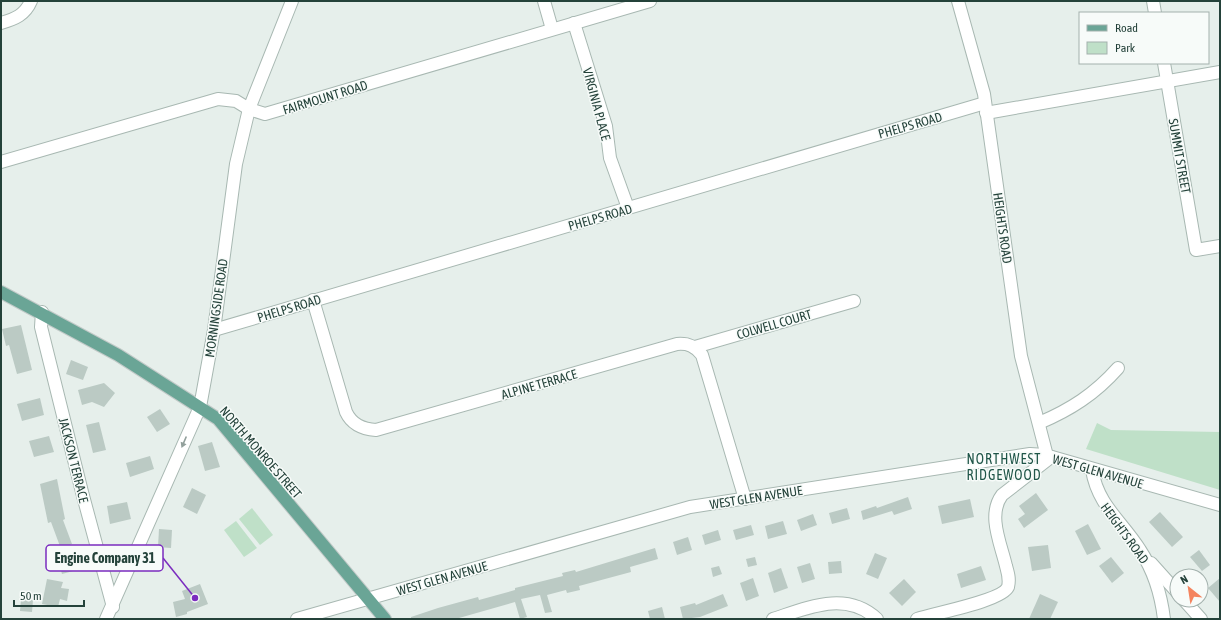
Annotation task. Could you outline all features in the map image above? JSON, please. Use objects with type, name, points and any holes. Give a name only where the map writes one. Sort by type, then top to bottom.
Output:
[{"type":"main road","name":"NORTH MONROE STREET","points":[[1,292],[42,312],[118,355],[218,419],[385,619]]},
{"type":"street","points":[[1,23],[15,19],[23,14],[31,1]]},
{"type":"street","name":"MORNINGSIDE ROAD","points":[[106,619],[113,607],[200,407],[214,330],[236,164],[249,109],[292,1]]},
{"type":"street","points":[[544,1],[552,30]]},
{"type":"street","name":"FAIRMOUNT ROAD","points":[[1,162],[218,99],[236,101],[249,109],[265,114],[650,1]]},
{"type":"street","name":"HEIGHTS ROAD","points":[[958,1],[986,108],[1020,356],[1049,457]]},
{"type":"street","points":[[1153,1],[1155,12]]},
{"type":"street","name":"VIRGINIA PLACE","points":[[574,23],[606,126],[610,158],[628,208]]},
{"type":"street","name":"SUMMIT STREET","points":[[1164,64],[1196,250],[1220,246]]},
{"type":"street","name":"PHELPS ROAD","points":[[214,330],[628,208],[986,108],[1167,82],[1220,72]]},
{"type":"street","name":"ALPINE TERRACE","points":[[314,300],[346,412],[353,422],[368,430],[376,430],[677,344],[689,345],[695,348]]},
{"type":"street","name":"COLWELL COURT","points":[[695,348],[854,302]]},
{"type":"street","name":"JACKSON TERRACE","points":[[42,312],[41,327],[82,492],[113,607]]},
{"type":"street","points":[[695,348],[702,355],[745,499]]},
{"type":"street","points":[[1039,423],[1063,413],[1078,404],[1118,368]]},
{"type":"street","name":"WEST GLEN AVENUE","points":[[297,619],[690,507],[1030,454],[1049,457],[1220,506]]},
{"type":"street","points":[[916,619],[933,613],[981,602],[1002,594],[1006,590],[1009,578],[995,519],[996,502],[1002,495],[1049,457]]},
{"type":"street","name":"HEIGHTS ROAD","points":[[1092,470],[1098,493],[1106,508],[1140,550],[1157,584],[1164,619]]},
{"type":"street","points":[[1140,550],[1169,583]]},
{"type":"street","points":[[773,619],[811,607],[840,602],[863,609],[877,619]]},
{"type":"street","points":[[1191,608],[1201,619]]},
{"type":"green space","points":[[1097,423],[1111,430],[1220,432],[1220,490],[1086,449]]},
{"type":"green space","points":[[252,508],[273,535],[260,545],[239,519]]},
{"type":"green space","points":[[236,521],[257,548],[244,557],[224,530]]},
{"type":"building","points":[[21,325],[32,370],[17,374],[9,345],[6,346],[2,329]]},
{"type":"building","points":[[71,360],[88,367],[83,380],[66,374]]},
{"type":"building","points":[[104,383],[115,393],[104,407],[92,402],[82,405],[78,390]]},
{"type":"building","points":[[40,398],[44,415],[22,421],[17,404]]},
{"type":"building","points":[[160,409],[170,424],[157,432],[147,417]]},
{"type":"building","points":[[99,422],[106,450],[93,453],[86,425]]},
{"type":"building","points":[[49,436],[54,452],[34,457],[29,441]]},
{"type":"building","points":[[212,442],[220,467],[205,471],[198,446]]},
{"type":"building","points":[[150,456],[154,469],[130,477],[126,463]]},
{"type":"building","points":[[57,479],[65,519],[63,520],[72,544],[61,549],[51,522],[48,523],[40,484]]},
{"type":"building","points":[[192,488],[206,495],[197,514],[183,507]]},
{"type":"building","points":[[1036,493],[1048,510],[1024,528],[1018,519],[1025,514],[1019,506]]},
{"type":"building","points":[[908,497],[912,509],[894,515],[892,511],[863,520],[861,511],[876,506],[877,508]]},
{"type":"building","points":[[970,499],[974,517],[942,524],[938,506]]},
{"type":"building","points":[[127,502],[131,519],[110,524],[107,506]]},
{"type":"building","points":[[847,508],[850,519],[832,524],[829,513]]},
{"type":"building","points":[[1160,512],[1183,537],[1172,547],[1149,522]]},
{"type":"building","points":[[813,514],[817,525],[801,531],[797,520]]},
{"type":"building","points":[[783,521],[787,534],[768,539],[765,526]]},
{"type":"building","points":[[1088,524],[1101,549],[1087,555],[1075,531]]},
{"type":"building","points":[[751,525],[754,535],[736,540],[733,530]]},
{"type":"building","points":[[159,529],[172,530],[171,548],[158,547]]},
{"type":"building","points":[[718,530],[721,540],[705,545],[702,535]]},
{"type":"building","points":[[688,537],[692,550],[677,555],[673,542]]},
{"type":"building","points":[[1048,545],[1051,568],[1032,571],[1028,547]]},
{"type":"building","points":[[655,548],[658,559],[630,567],[631,572],[579,586],[580,590],[567,593],[566,590],[547,595],[552,612],[545,613],[540,595],[521,599],[527,617],[520,619],[515,602],[459,618],[460,619],[411,619],[411,617],[438,608],[478,597],[479,600],[515,590],[515,588],[563,576],[562,573],[575,570],[576,572]]},
{"type":"building","points":[[1199,550],[1210,565],[1206,568],[1199,568],[1190,557]]},
{"type":"building","points":[[875,553],[887,558],[878,579],[866,574]]},
{"type":"building","points":[[69,557],[73,571],[62,574],[58,560]]},
{"type":"building","points":[[755,557],[757,565],[748,567],[746,559]]},
{"type":"building","points":[[1111,557],[1124,573],[1112,583],[1099,566]]},
{"type":"building","points":[[841,561],[842,573],[829,574],[828,562]]},
{"type":"building","points":[[810,563],[815,579],[802,583],[797,567]]},
{"type":"building","points":[[719,566],[722,574],[713,577],[711,568]]},
{"type":"building","points":[[981,566],[986,580],[961,588],[957,574]]},
{"type":"building","points":[[781,568],[788,588],[774,593],[768,573]]},
{"type":"building","points":[[753,578],[759,596],[746,601],[740,583]]},
{"type":"building","points":[[1220,578],[1220,602],[1209,589],[1209,587]]},
{"type":"building","points":[[47,579],[63,582],[61,588],[69,589],[67,601],[60,599],[58,607],[42,604]]},
{"type":"building","points":[[904,579],[916,592],[902,606],[889,593]]},
{"type":"building","points":[[200,584],[208,604],[187,612],[187,614],[176,617],[173,602],[185,599],[182,591]]},
{"type":"building","points":[[723,594],[728,606],[700,617],[683,619],[680,607],[695,603],[696,605]]},
{"type":"building","points":[[1040,594],[1058,602],[1050,619],[1029,619]]},
{"type":"building","points":[[21,600],[33,600],[32,612],[20,611]]},
{"type":"building","points":[[662,607],[665,619],[650,619],[648,611]]},
{"type":"place","name":"Engine Company 31","points":[[195,598]]},
{"type":"district","name":"NORTHWEST RIDGEWOOD","points":[[1004,468]]}]
